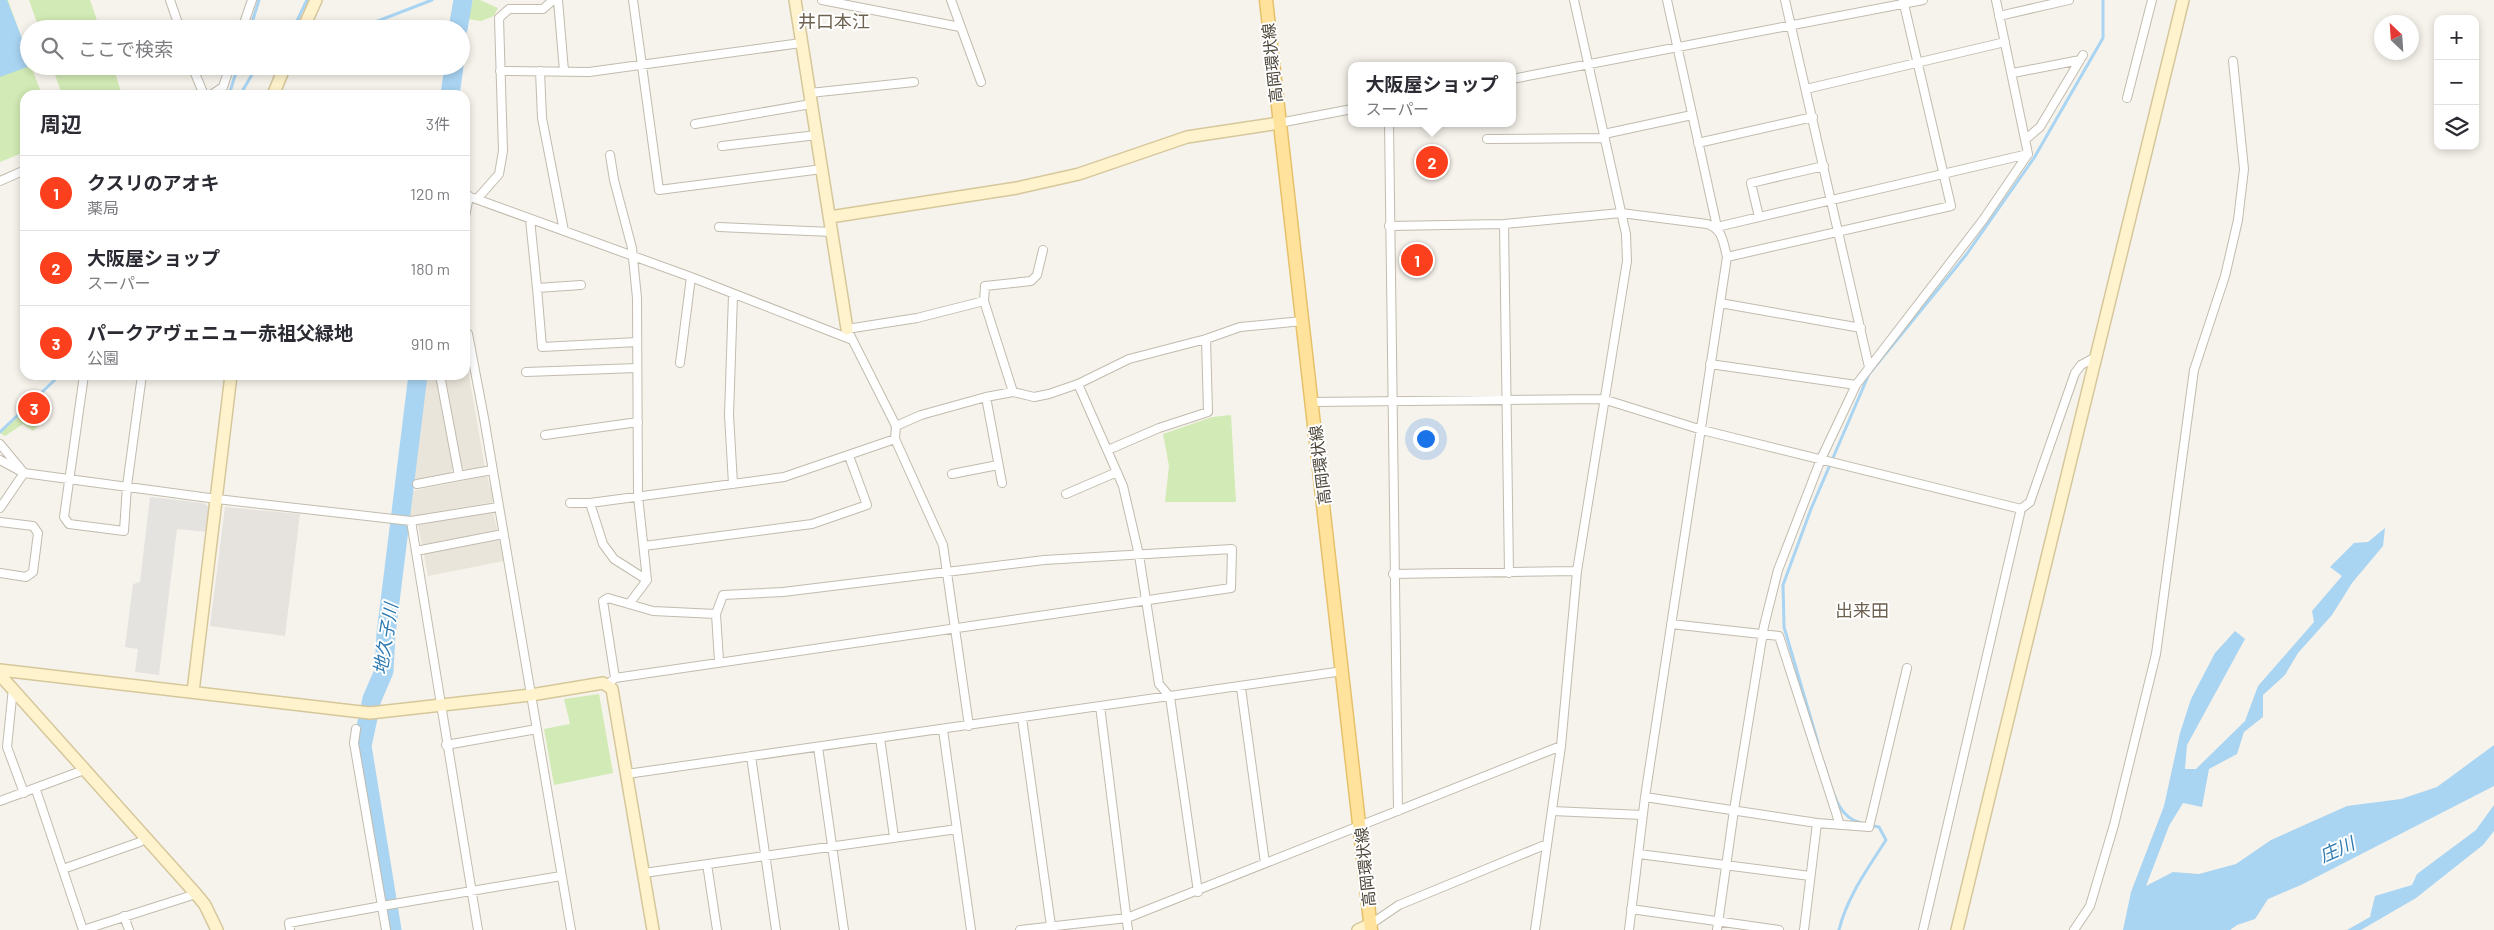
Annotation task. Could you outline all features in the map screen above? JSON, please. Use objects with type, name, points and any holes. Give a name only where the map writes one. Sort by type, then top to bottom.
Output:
[{"type":"main road","name":"高岡環状線","points":[[1266,0],[1371,927]]},
{"type":"street","points":[[170,0],[177,20]]},
{"type":"street","points":[[245,20],[252,0]]},
{"type":"street","points":[[307,20],[316,0]]},
{"type":"street","points":[[478,200],[499,174],[503,151],[499,18],[509,9],[514,0]]},
{"type":"street","points":[[509,9],[542,9],[553,0]]},
{"type":"street","points":[[558,0],[564,71]]},
{"type":"street","points":[[632,0],[659,190],[822,169]]},
{"type":"street","points":[[795,0],[848,334],[896,426],[895,439],[943,545],[970,726]]},
{"type":"street","points":[[822,0],[960,27]]},
{"type":"street","points":[[951,0],[981,82]]},
{"type":"street","points":[[1535,930],[1561,746],[1576,571],[1627,261],[1626,234],[1622,213],[1574,0]]},
{"type":"street","points":[[1628,930],[1645,797],[1702,430],[1726,258],[1721,234],[1716,227],[1667,0]]},
{"type":"street","points":[[1785,0],[1869,367]]},
{"type":"street","points":[[1516,78],[1677,46],[1792,26],[1904,2],[1923,0]]},
{"type":"street","points":[[1718,926],[1754,680],[1778,570],[1821,459],[1856,385],[1983,220],[2028,154],[1996,0]]},
{"type":"street","points":[[1999,16],[2069,0]]},
{"type":"street","points":[[2127,98],[2152,0]]},
{"type":"street","points":[[1957,930],[2052,544],[2094,358],[2183,0]]},
{"type":"street","points":[[1726,258],[1951,206],[1904,2]]},
{"type":"street","points":[[1806,88],[2005,42]]},
{"type":"street","points":[[500,72],[589,72],[642,63],[802,43]]},
{"type":"street","points":[[2012,74],[2081,58],[2040,127],[2026,139]]},
{"type":"street","points":[[2074,930],[2090,906],[2093,897],[2114,825],[2156,654],[2194,370],[2225,276],[2238,220],[2244,169],[2233,61]]},
{"type":"street","points":[[540,71],[542,118],[564,231]]},
{"type":"street","points":[[196,75],[202,90]]},
{"type":"street","points":[[218,90],[223,87],[227,75]]},
{"type":"street","points":[[275,90],[281,75]]},
{"type":"street","points":[[695,124],[811,98],[914,82]]},
{"type":"street","points":[[830,218],[1017,188],[1079,174],[1187,138],[1348,110]]},
{"type":"street","points":[[1487,139],[1604,136],[1692,114]]},
{"type":"street","points":[[1698,143],[1813,117]]},
{"type":"street","points":[[1389,127],[1393,574],[1398,811]]},
{"type":"street","points":[[722,146],[816,135]]},
{"type":"street","points":[[1389,226],[1504,224],[1622,213],[1716,227],[2028,154]]},
{"type":"street","points":[[610,155],[614,180],[632,248],[631,256],[637,298],[638,496],[647,580],[629,604]]},
{"type":"street","points":[[1759,217],[1751,183],[1824,166]]},
{"type":"street","points":[[0,181],[20,172]]},
{"type":"street","points":[[470,197],[733,295],[848,334],[984,301]]},
{"type":"street","points":[[530,219],[542,347],[637,342]]},
{"type":"street","points":[[1504,224],[1509,572]]},
{"type":"street","points":[[719,227],[832,232]]},
{"type":"street","points":[[1013,392],[984,301],[985,286],[1031,281],[1037,275],[1043,250]]},
{"type":"street","points":[[680,363],[691,278]]},
{"type":"street","points":[[537,288],[581,285]]},
{"type":"street","points":[[733,295],[730,415],[733,484]]},
{"type":"street","points":[[1720,303],[1861,328]]},
{"type":"street","points":[[896,426],[921,415],[986,397],[1013,392],[1034,398],[1078,384],[1129,359],[1206,339],[1240,327],[1303,320]]},
{"type":"street","points":[[1108,450],[1159,428],[1208,412],[1206,339]]},
{"type":"street","points":[[470,345],[570,930]]},
{"type":"street","points":[[1923,930],[2021,508],[2030,502],[2075,373],[2081,365],[2094,358]]},
{"type":"street","points":[[1710,364],[1856,385]]},
{"type":"street","points":[[526,372],[637,368]]},
{"type":"street","points":[[83,380],[64,517],[68,524],[124,530],[127,486],[141,380]]},
{"type":"street","points":[[193,692],[230,380]]},
{"type":"street","points":[[441,380],[459,476]]},
{"type":"street","points":[[1078,384],[1123,486],[1139,555],[1159,684],[1170,697],[1198,892]]},
{"type":"street","points":[[986,397],[1002,483]]},
{"type":"street","points":[[1312,402],[1603,399],[1702,430],[2021,508]]},
{"type":"street","points":[[545,434],[638,422]]},
{"type":"street","points":[[570,503],[590,503],[784,477],[895,439]]},
{"type":"street","points":[[0,444],[24,473]]},
{"type":"street","points":[[644,546],[812,524],[867,506],[849,456]]},
{"type":"street","points":[[0,460],[24,473],[395,521],[409,522],[498,507]]},
{"type":"street","points":[[952,474],[998,465]]},
{"type":"street","points":[[417,484],[492,470]]},
{"type":"street","points":[[1066,494],[1117,472]]},
{"type":"street","points":[[0,508],[24,473]]},
{"type":"street","points":[[590,503],[603,544],[614,559],[647,580]]},
{"type":"street","points":[[0,522],[33,526],[38,534],[33,572],[26,577],[0,573]]},
{"type":"street","points":[[409,522],[416,551],[446,744],[478,930]]},
{"type":"street","points":[[416,551],[503,534]]},
{"type":"street","points":[[0,670],[370,713],[531,694],[603,683],[719,661],[1231,588],[1232,549],[1044,560],[782,592],[723,595],[716,614],[719,661]]},
{"type":"street","points":[[1393,574],[1576,571]]},
{"type":"street","points":[[653,930],[612,689],[603,601],[608,598],[653,611],[716,614]]},
{"type":"street","points":[[1671,624],[1779,636],[1840,826]]},
{"type":"street","points":[[1645,797],[1816,823],[1869,827],[1907,668]]},
{"type":"street","points":[[627,774],[1100,706],[1241,688],[1343,671]]},
{"type":"street","points":[[0,675],[196,894],[217,930]]},
{"type":"street","points":[[13,688],[7,747],[24,793]]},
{"type":"street","points":[[1241,688],[1265,863]]},
{"type":"street","points":[[1100,706],[1128,930]]},
{"type":"street","points":[[1022,718],[1051,926]]},
{"type":"street","points":[[356,729],[354,743],[386,930]]},
{"type":"street","points":[[446,744],[537,729]]},
{"type":"street","points":[[943,730],[971,930]]},
{"type":"street","points":[[880,738],[894,837]]},
{"type":"street","points":[[1020,930],[1127,918],[1198,892],[1265,863],[1561,746]]},
{"type":"street","points":[[818,747],[844,930]]},
{"type":"street","points":[[751,756],[776,930]]},
{"type":"street","points":[[0,801],[36,790],[84,770]]},
{"type":"street","points":[[36,790],[83,930],[196,894]]},
{"type":"street","points":[[1552,811],[1643,815]]},
{"type":"street","points":[[1804,930],[1816,823]]},
{"type":"street","points":[[644,873],[957,829]]},
{"type":"street","points":[[63,869],[140,842],[144,838]]},
{"type":"street","points":[[1358,930],[1371,927],[1399,906],[1547,844]]},
{"type":"street","points":[[1639,854],[1810,876]]},
{"type":"street","points":[[708,864],[717,930]]},
{"type":"street","points":[[290,930],[289,923],[561,876]]},
{"type":"street","points":[[1631,909],[1718,926],[1779,930]]},
{"type":"street","points":[[124,916],[129,930]]},
{"type":"shaded area","points":[[424,380],[439,380],[454,467],[450,474],[414,480]]},
{"type":"shaded area","points":[[446,380],[470,380],[485,468],[470,472],[462,468]]},
{"type":"shaded area","points":[[487,476],[495,502],[408,517],[412,491]]},
{"type":"shaded area","points":[[150,497],[204,503],[211,509],[208,532],[177,529],[159,675],[135,672],[138,649],[125,647],[133,584],[140,582]]},
{"type":"shaded area","points":[[225,507],[300,514],[285,636],[210,626]]},
{"type":"shaded area","points":[[493,511],[504,561],[428,576],[418,525]]},
{"type":"green space","points":[[0,0],[8,0],[20,34],[20,75],[34,75],[40,90],[20,90],[20,154],[0,162]]},
{"type":"green space","points":[[29,0],[90,0],[97,20],[36,20]]},
{"type":"green space","points":[[473,0],[480,0],[498,8],[494,16],[481,21],[467,19]]},
{"type":"green space","points":[[55,75],[116,75],[120,90],[60,90]]},
{"type":"green space","points":[[43,393],[38,426],[33,431],[23,424],[5,436],[0,433]]},
{"type":"green space","points":[[1231,415],[1236,502],[1165,502],[1169,466],[1163,434],[1212,417]]},
{"type":"green space","points":[[599,694],[613,773],[554,785],[544,729],[570,724],[564,699]]},
{"type":"water","points":[[0,0],[7,0],[20,33],[20,70],[0,77]]},
{"type":"water","name":"庄川","points":[[2385,528],[2383,546],[2352,583],[2332,615],[2298,653],[2285,675],[2263,695],[2263,717],[2244,732],[2237,754],[2209,769],[2202,807],[2183,803],[2169,826],[2146,886],[2173,872],[2199,874],[2236,864],[2271,840],[2347,806],[2401,799],[2437,787],[2494,745],[2494,786],[2301,885],[2268,899],[2255,919],[2237,925],[2230,930],[2123,930],[2131,892],[2164,806],[2180,733],[2191,699],[2215,653],[2235,631],[2245,639],[2187,745],[2185,769],[2196,769],[2245,721],[2258,686],[2314,622],[2312,611],[2342,576],[2330,567],[2354,543],[2368,542]]},
{"type":"water","points":[[2494,805],[2494,831],[2483,845],[2416,898],[2361,930],[2347,930],[2370,917],[2375,896],[2412,885],[2417,874],[2476,830]]},
{"type":"waterway","points":[[253,20],[259,0]]},
{"type":"waterway","points":[[297,20],[307,0]]},
{"type":"waterway","points":[[380,20],[432,0]]},
{"type":"waterway","name":"地久子川","points":[[460,20],[463,0]]},
{"type":"waterway","points":[[1818,743],[1784,627],[1783,585],[1811,509],[1869,374],[1966,255],[2034,158],[2103,38],[2103,0]]},
{"type":"waterway","points":[[231,90],[235,75]]},
{"type":"waterway","points":[[243,90],[252,75]]},
{"type":"waterway","name":"地久子川","points":[[451,90],[453,75]]},
{"type":"waterway","points":[[0,432],[55,380]]},
{"type":"waterway","name":"地久子川","points":[[392,930],[362,746],[372,699],[384,671],[386,634],[417,380]]},
{"type":"waterway","points":[[1823,761],[1835,798],[1840,807],[1852,820],[1861,823]]},
{"type":"waterway","points":[[1839,930],[1853,894],[1886,840],[1879,827],[1869,825]]},
{"type":"place","name":"大阪屋ショップ","points":[[1432,162]]},
{"type":"place","name":"クスリのアオキ","points":[[1417,260]]},
{"type":"place","name":"パークアヴェニュー赤祖父緑地","points":[[34,408]]},
{"type":"district","name":"井口本江","points":[[834,22]]},
{"type":"district","name":"出来田","points":[[1862,611]]}]
